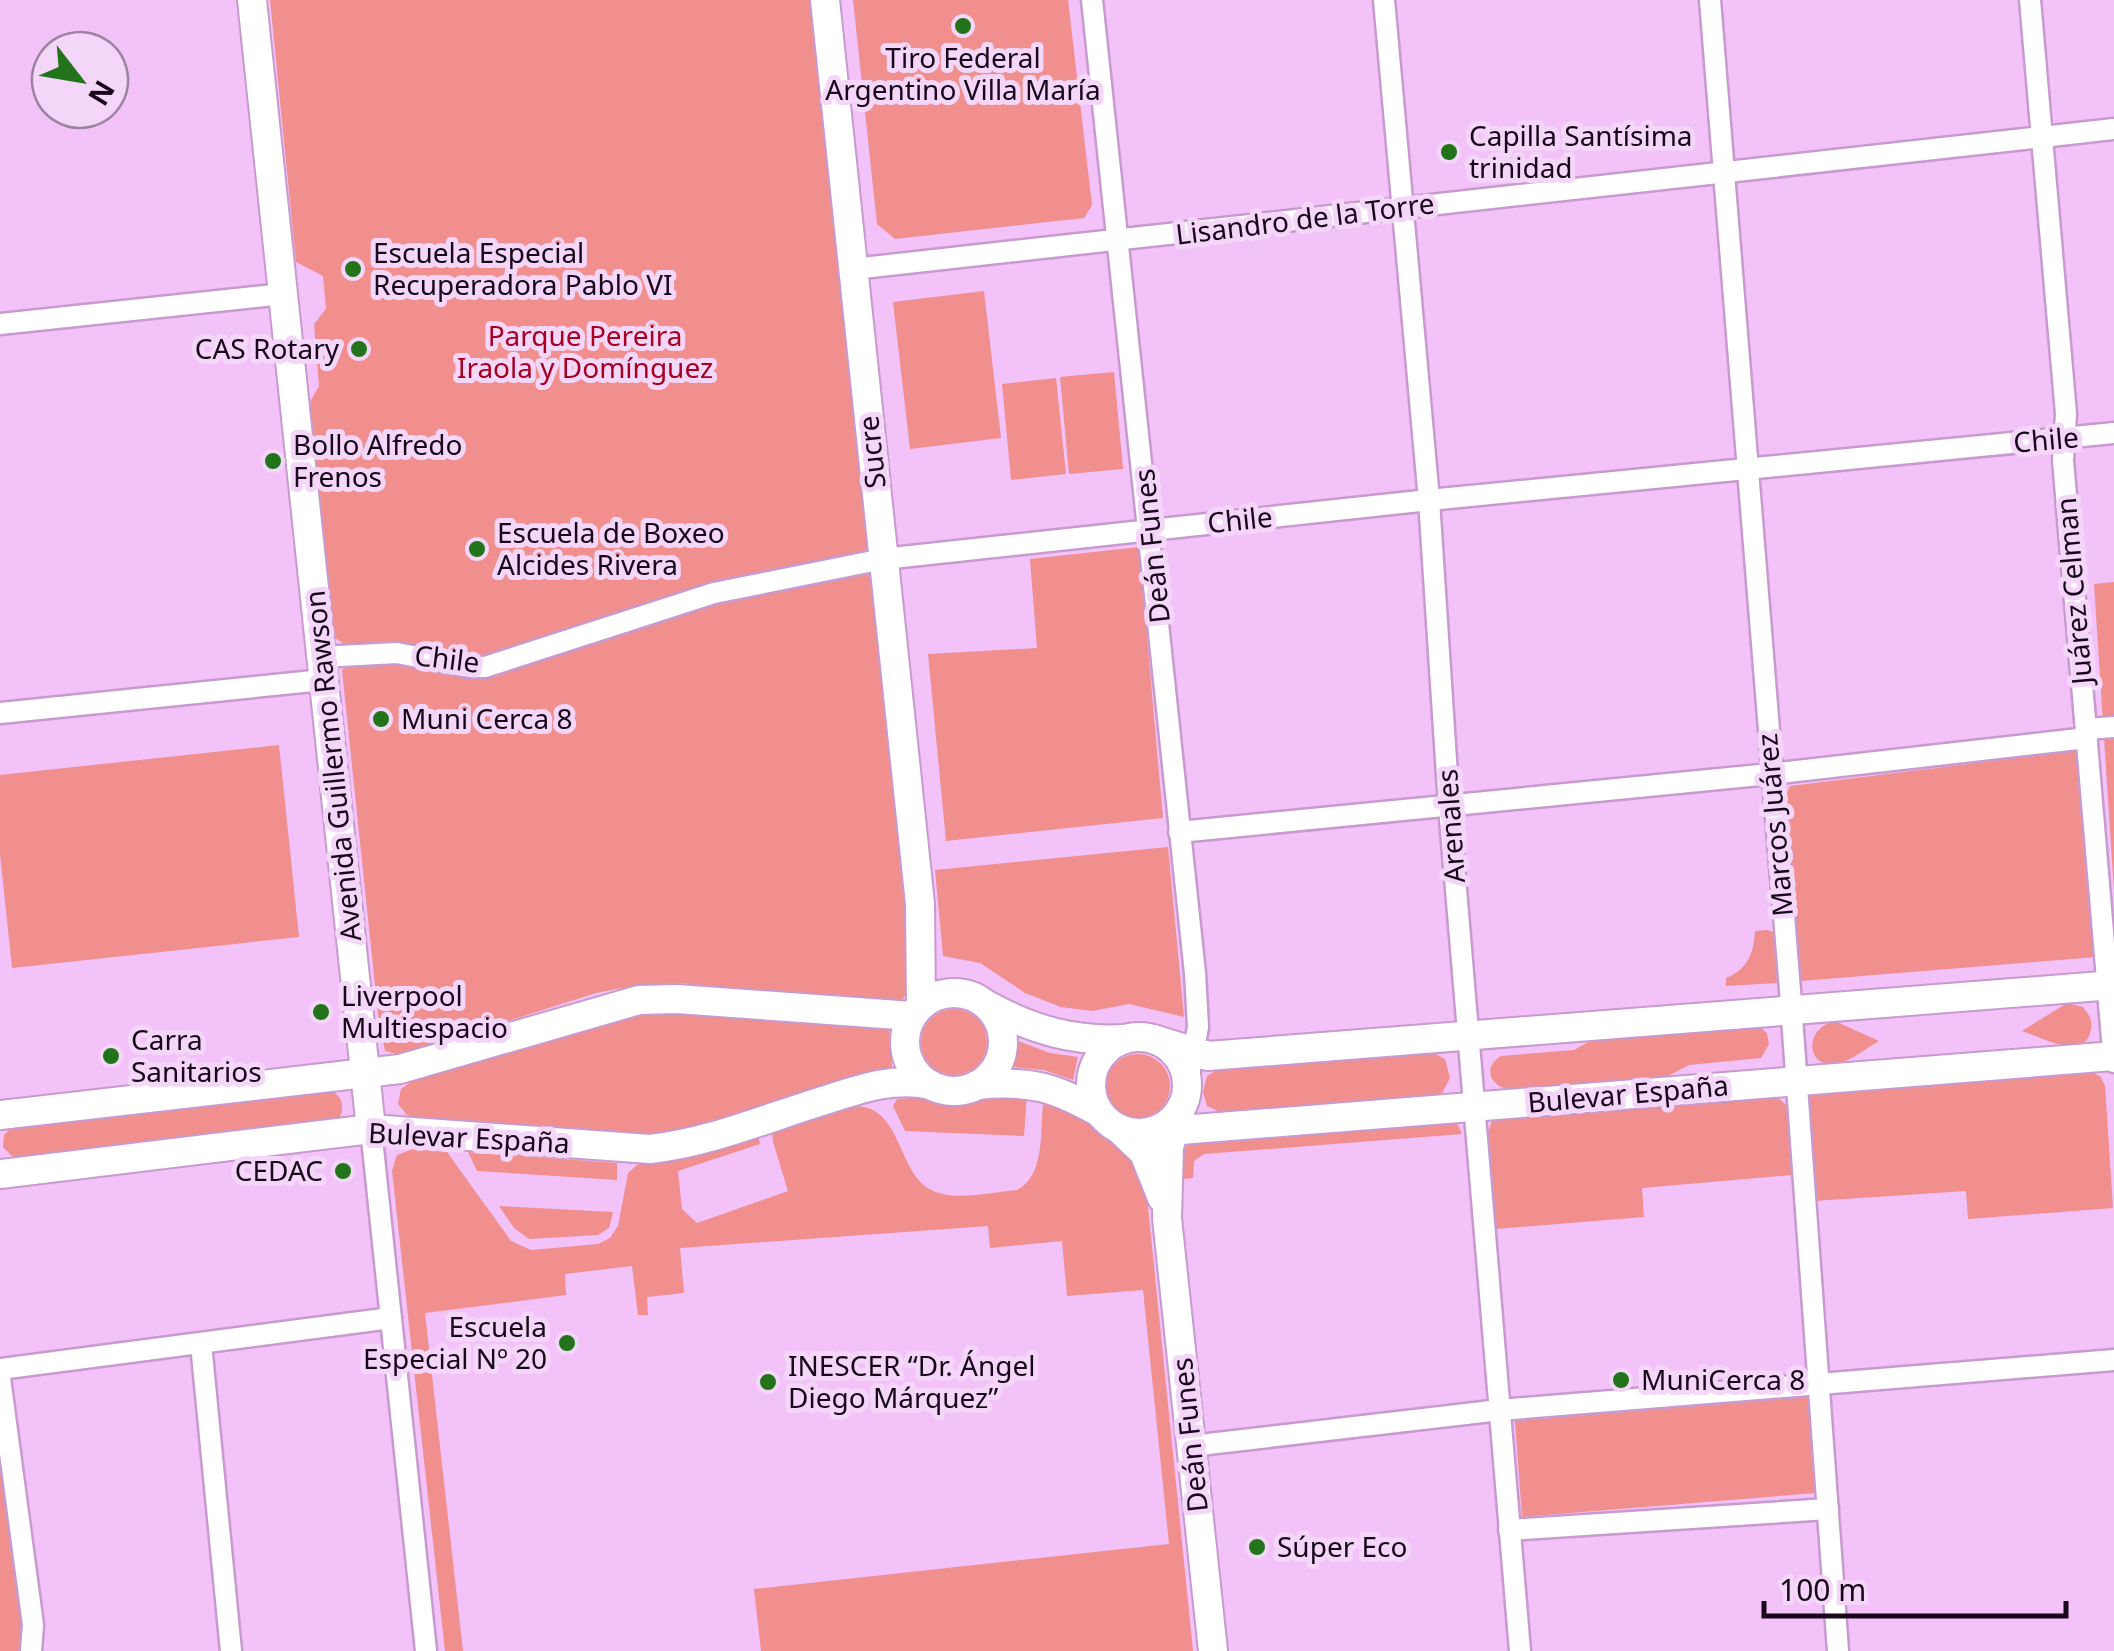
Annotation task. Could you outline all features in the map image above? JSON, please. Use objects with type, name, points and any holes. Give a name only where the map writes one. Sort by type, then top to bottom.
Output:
[{"type":"main road","name":"Avenida Guillermo Rawson","points":[[252,0],[371,1129]]},
{"type":"main road","name":"Sucre","points":[[826,0],[920,904],[936,968],[945,982],[959,992]]},
{"type":"main road","name":"Sucre","points":[[916,1011],[920,904]]},
{"type":"main road","points":[[988,1006],[997,1018],[1002,1048],[998,1063],[977,1085],[946,1090],[931,1085],[912,1067],[904,1042],[916,1011],[932,998],[959,992],[974,997],[1014,1020],[1060,1036],[1140,1039],[1208,1056],[2111,985]]},
{"type":"main road","points":[[0,1115],[400,1069],[638,1000],[916,1011]]},
{"type":"main road","points":[[1120,1125],[1092,1092],[1094,1069],[1106,1050],[1140,1039],[1172,1050],[1181,1062],[1179,1111]]},
{"type":"main road","name":"Bulevar España","points":[[977,1085],[1036,1084],[1120,1125],[1179,1111],[1475,1106],[2114,1058]]},
{"type":"main road","name":"Bulevar España","points":[[0,1174],[371,1129],[650,1149],[689,1142],[874,1084],[909,1080],[931,1085]]},
{"type":"main road","name":"Deán Funes","points":[[1167,1218],[1179,1111]]},
{"type":"main road","name":"Deán Funes","points":[[1120,1125],[1152,1168],[1167,1218],[1213,1651]]},
{"type":"street","name":"Deán Funes","points":[[1092,0],[1195,973],[1198,1027],[1179,1111]]},
{"type":"street","name":"Arenales","points":[[1384,0],[1429,500],[1449,806],[1520,1651]]},
{"type":"street","name":"Marcos Juárez","points":[[1710,0],[1838,1651]]},
{"type":"street","name":"Juárez Celman","points":[[2030,0],[2066,414],[2064,438],[2086,734],[2111,985],[2114,1058]]},
{"type":"street","name":"Lisandro de la Torre","points":[[854,269],[2114,130]]},
{"type":"street","points":[[0,324],[283,294]]},
{"type":"street","name":"Chile","points":[[0,712],[321,669],[397,653],[486,667],[714,593],[884,559],[1429,500],[2114,434]]},
{"type":"street","points":[[1180,832],[1770,774],[2086,734],[2114,727]]},
{"type":"street","name":"Avenida Guillermo Rawson","points":[[371,1129],[426,1651]]},
{"type":"street","points":[[0,1369],[390,1318]]},
{"type":"street","points":[[201,1344],[231,1651]]},
{"type":"street","points":[[1191,1446],[1500,1410],[2114,1360]]},
{"type":"street","points":[[0,1378],[33,1625],[31,1651]]},
{"type":"street","points":[[1509,1530],[1828,1508]]},
{"type":"green space","name":"Parque Pereira Iraola y Domínguez","points":[[270,0],[811,0],[909,903],[908,991],[902,1000],[680,983],[639,985],[596,993],[401,1055],[385,1051],[342,670],[351,663],[485,661],[351,648],[335,638],[310,402],[319,386],[314,324],[326,309],[323,276],[296,262]]},
{"type":"green space","points":[[853,0],[1068,0],[1092,205],[1084,218],[895,239],[877,224]]},
{"type":"green space","points":[[984,291],[1001,438],[910,449],[893,302]]},
{"type":"green space","points":[[1114,372],[1123,469],[1069,474],[1060,377]]},
{"type":"green space","points":[[1056,378],[1066,474],[1011,480],[1002,384]]},
{"type":"green space","points":[[1139,547],[1163,818],[946,841],[928,654],[1037,648],[1030,559]]},
{"type":"green space","points":[[2114,582],[2114,891],[2094,584]]},
{"type":"green space","points":[[279,745],[299,937],[12,968],[0,854],[0,775]]},
{"type":"green space","points":[[2074,751],[2078,756],[2096,957],[1801,981],[1785,795],[1790,786]]},
{"type":"green space","points":[[1168,847],[1184,1017],[1129,1004],[1092,1011],[1061,1007],[1025,993],[980,963],[943,956],[935,870]]},
{"type":"green space","points":[[1755,931],[1775,933],[1777,983],[1726,986],[1726,978],[1748,960]]},
{"type":"green space","points":[[2067,1003],[2083,1007],[2091,1019],[2087,1039],[2081,1044],[2062,1045],[2022,1031]]},
{"type":"green space","points":[[954,1009],[978,1018],[987,1042],[978,1066],[954,1075],[930,1066],[921,1042],[930,1018]]},
{"type":"green space","points":[[679,1012],[889,1029],[892,1067],[665,1136],[421,1119],[407,1115],[398,1104],[401,1089],[416,1078],[642,1013]]},
{"type":"green space","points":[[1832,1022],[1879,1041],[1846,1061],[1825,1063],[1814,1054],[1813,1040],[1823,1026]]},
{"type":"green space","points":[[1759,1026],[1767,1033],[1769,1044],[1761,1058],[1689,1065],[1668,1076],[1507,1089],[1490,1074],[1501,1056],[1574,1050],[1596,1038]]},
{"type":"green space","points":[[1018,1041],[1050,1053],[1078,1057],[1073,1080],[1044,1070],[1012,1067]]},
{"type":"green space","points":[[1432,1052],[1445,1059],[1450,1078],[1442,1093],[1431,1098],[1224,1114],[1207,1106],[1203,1092],[1207,1076],[1220,1068]]},
{"type":"green space","points":[[1138,1054],[1161,1063],[1170,1086],[1161,1109],[1138,1118],[1115,1109],[1106,1086],[1115,1063]]},
{"type":"green space","points":[[2090,1071],[2101,1077],[2105,1086],[2113,1208],[1968,1219],[1966,1191],[1814,1201],[1808,1100],[1812,1094]]},
{"type":"green space","points":[[329,1090],[342,1103],[338,1121],[15,1159],[3,1147],[4,1135],[13,1126]]},
{"type":"green space","points":[[1027,1095],[1024,1136],[905,1131],[893,1106],[897,1099],[924,1097],[962,1104],[985,1097]]},
{"type":"green space","points":[[1776,1096],[1786,1105],[1792,1175],[1642,1188],[1644,1217],[1495,1229],[1488,1132],[1493,1118]]},
{"type":"green space","points":[[1047,1099],[1087,1121],[1131,1155],[1147,1197],[1193,1651],[761,1651],[754,1589],[1169,1544],[1143,1290],[1067,1296],[1062,1241],[990,1248],[988,1226],[680,1248],[684,1293],[647,1297],[648,1315],[638,1315],[632,1266],[565,1274],[566,1295],[425,1313],[463,1651],[445,1651],[392,1171],[397,1155],[413,1149],[447,1152],[511,1241],[531,1250],[598,1244],[610,1238],[618,1226],[628,1173],[638,1164],[687,1157],[758,1135],[760,1144],[678,1171],[682,1209],[697,1223],[788,1191],[772,1131],[855,1107],[877,1113],[887,1123],[926,1187],[958,1196],[1017,1190],[1037,1164],[1043,1105]]},
{"type":"green space","points":[[1456,1121],[1462,1134],[1204,1154],[1194,1161],[1193,1178],[1182,1179],[1182,1151],[1192,1141]]},
{"type":"green space","points":[[468,1152],[617,1163],[617,1180],[477,1171]]},
{"type":"green space","points":[[499,1206],[613,1212],[609,1228],[598,1235],[529,1239],[514,1228]]},
{"type":"green space","points":[[1808,1397],[1816,1493],[1522,1517],[1515,1421]]},
{"type":"green space","points":[[0,1448],[26,1627],[26,1651],[0,1651]]},
{"type":"place","name":"Tiro Federal Argentino Villa María","points":[[963,26]]},
{"type":"place","name":"Capilla Santísima trinidad","points":[[1449,152]]},
{"type":"place","name":"Escuela Especial Recuperadora Pablo VI","points":[[353,269]]},
{"type":"place","name":"CAS Rotary","points":[[359,349]]},
{"type":"place","name":"Bollo Alfredo Frenos","points":[[273,461]]},
{"type":"place","name":"Escuela de Boxeo Alcides Rivera","points":[[477,549]]},
{"type":"place","name":"Muni Cerca 8","points":[[381,719]]},
{"type":"place","name":"Liverpool Multiespacio","points":[[321,1012]]},
{"type":"place","name":"Carra Sanitarios","points":[[111,1056]]},
{"type":"place","name":"CEDAC","points":[[343,1171]]},
{"type":"place","name":"Escuela Especial Nº 20","points":[[567,1343]]},
{"type":"place","name":"MuniCerca 8","points":[[1621,1380]]},
{"type":"place","name":"INESCER “Dr. Ángel Diego Márquez”","points":[[768,1382]]},
{"type":"place","name":"Súper Eco","points":[[1257,1547]]}]
